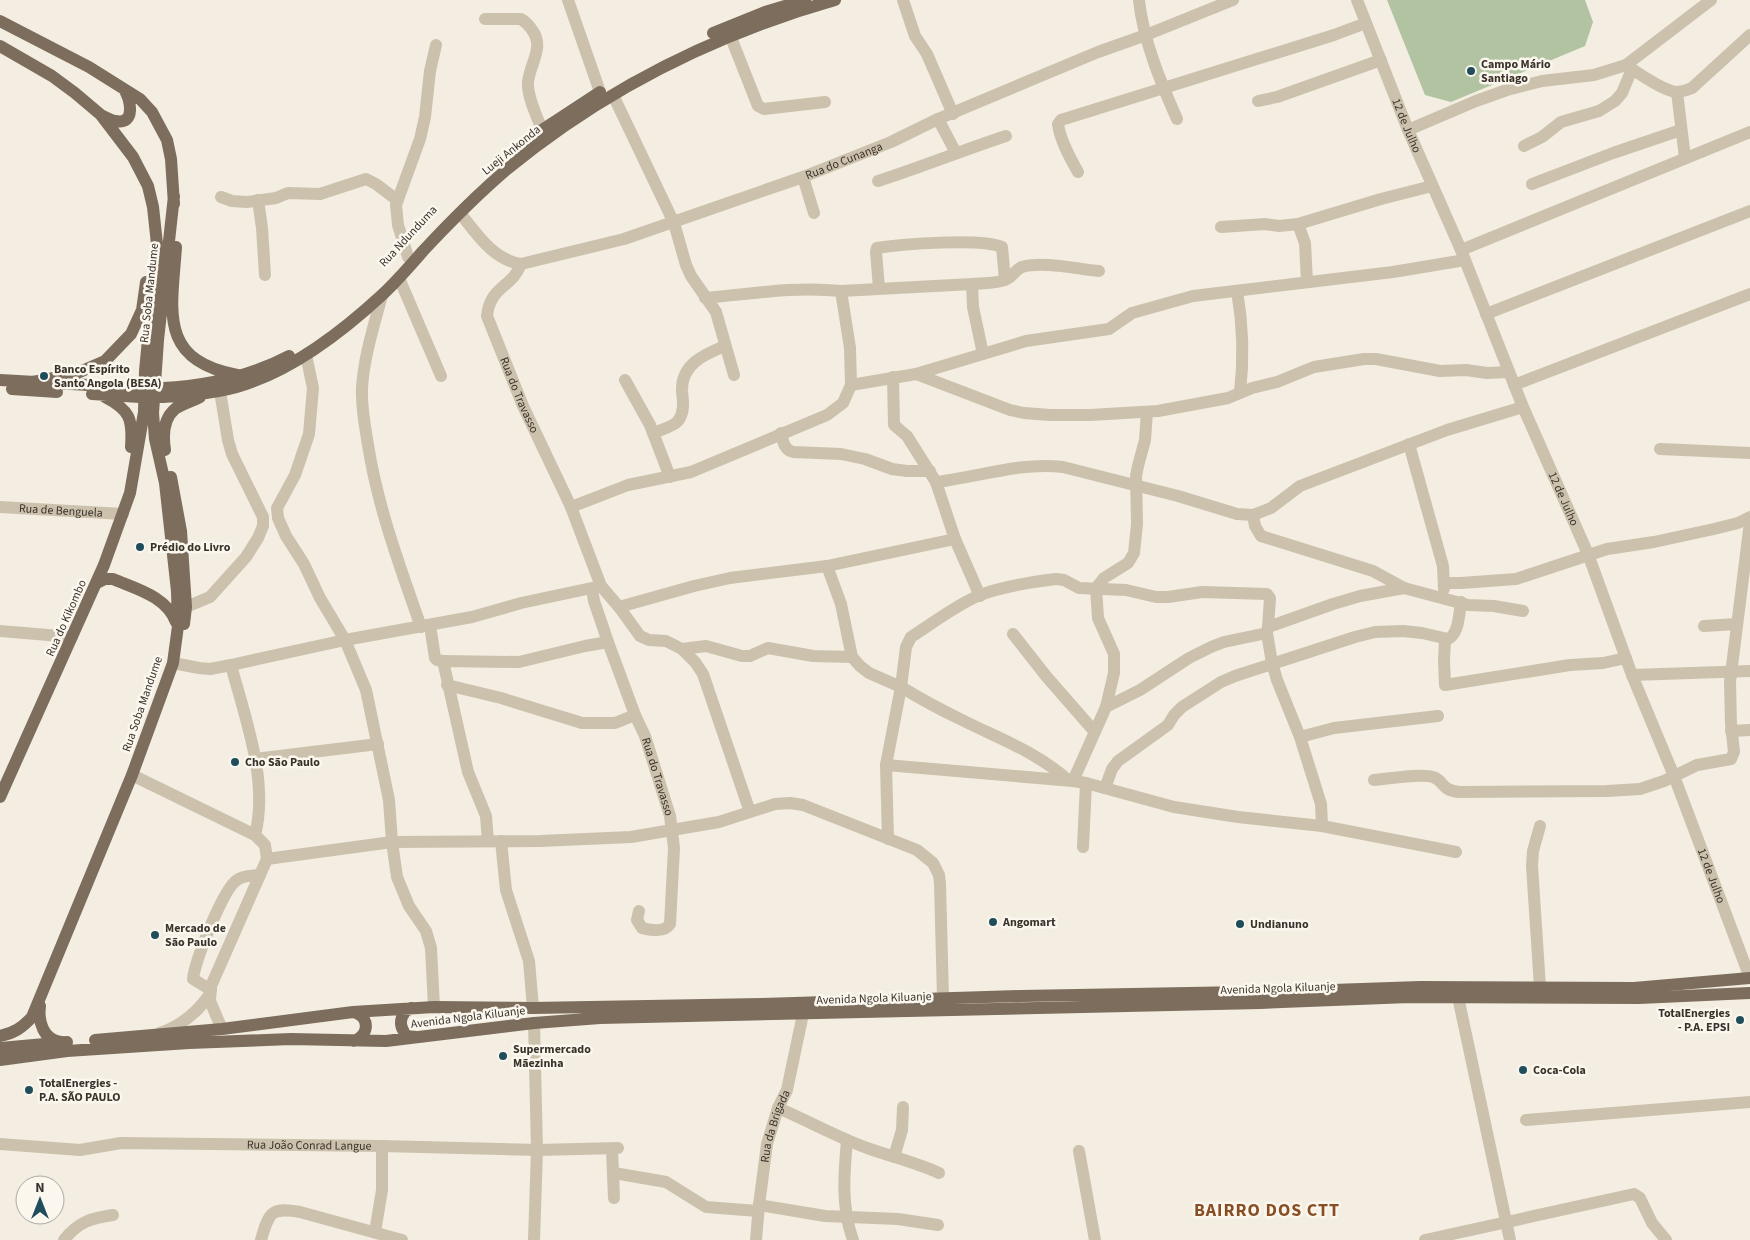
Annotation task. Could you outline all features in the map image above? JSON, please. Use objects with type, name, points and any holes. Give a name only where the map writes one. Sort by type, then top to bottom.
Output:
[{"type":"main road","name":"Rua Ndunduma","points":[[0,389],[100,394],[216,391],[245,380],[309,344],[356,308],[470,192],[542,130],[673,52],[765,12],[805,0]]},
{"type":"main road","name":"Lueji Ankonda","points":[[245,380],[276,373],[331,337],[382,295],[460,213],[507,170],[606,93],[730,35],[763,22],[835,0]]},
{"type":"main road","points":[[0,21],[89,67],[140,98],[152,112],[167,140],[172,158],[176,242],[171,313],[179,341],[188,353],[205,366],[245,380]]},
{"type":"main road","points":[[0,46],[52,76],[101,115],[110,126],[130,161],[143,193],[150,242],[142,310],[131,334],[105,361],[75,374],[33,382]]},
{"type":"main road","points":[[101,115],[114,121],[121,121],[130,114],[131,105],[123,88]]},
{"type":"main road","name":"Rua do Kikombo","points":[[0,797],[106,560],[130,493],[144,412],[145,371],[157,227],[148,186],[133,157],[110,126]]},
{"type":"main road","name":"Rua Soba Mandume","points":[[42,996],[132,774],[172,663],[175,647],[181,587],[165,483],[159,461],[153,413],[158,340],[174,196]]},
{"type":"main road","name":"Rua Ndunduma","points":[[0,380],[140,392]]},
{"type":"main road","name":"Rua Ndunduma","points":[[163,392],[200,384],[245,380]]},
{"type":"main road","points":[[175,647],[182,632],[186,607],[181,587],[180,521],[164,443],[164,430],[168,419],[175,409],[216,391]]},
{"type":"main road","points":[[100,394],[123,408],[128,414],[131,423],[131,454],[123,514]]},
{"type":"main road","points":[[106,560],[110,573],[140,588],[164,597],[181,587]]},
{"type":"main road","points":[[96,583],[105,579],[113,579],[160,600],[173,614],[178,626]]},
{"type":"main road","name":"Avenida Ngola Kiluanje","points":[[0,1048],[154,1036],[353,1012],[434,1007],[533,1008],[762,1004],[1420,987],[1634,988],[1750,978]]},
{"type":"main road","name":"Avenida Ngola Kiluanje","points":[[0,1060],[67,1051],[189,1043],[299,1039],[386,1041],[534,1023],[600,1018],[1458,998],[1629,998],[1750,993]]},
{"type":"main road","points":[[0,1036],[14,1033],[24,1026],[32,1017],[42,996]]},
{"type":"main road","points":[[42,996],[39,1011],[41,1026],[50,1039],[63,1042]]},
{"type":"main road","points":[[411,1008],[404,1014],[400,1022],[403,1031],[416,1036]]},
{"type":"main road","points":[[353,1012],[362,1015],[366,1023],[365,1033],[354,1041]]},
{"type":"street","points":[[568,0],[606,93],[674,223],[686,265],[698,289],[716,312],[734,375]]},
{"type":"street","points":[[903,0],[915,36],[927,54],[952,114]]},
{"type":"street","points":[[1139,0],[1146,35],[1163,88],[1177,120]]},
{"type":"street","name":"Rua do Cunanga","points":[[520,264],[624,239],[803,177],[891,142],[938,118],[952,114],[1098,52],[1234,0]]},
{"type":"street","name":"12 de Julho","points":[[1357,0],[1408,130],[1463,255],[1522,407],[1588,554],[1632,675],[1674,776],[1750,978]]},
{"type":"street","points":[[1408,130],[1507,90],[1542,81],[1594,75],[1629,67],[1711,0]]},
{"type":"street","points":[[485,19],[521,19],[525,21],[533,32],[538,49],[528,82],[529,92],[542,130]]},
{"type":"street","points":[[1078,172],[1069,157],[1059,129],[1058,124],[1062,120],[1334,35],[1366,23]]},
{"type":"street","points":[[730,35],[758,106],[764,109],[824,102]]},
{"type":"street","points":[[1629,67],[1668,90],[1678,92],[1692,88],[1750,35]]},
{"type":"street","points":[[408,257],[395,212],[397,200],[420,139],[425,117],[430,71],[436,45]]},
{"type":"street","points":[[1258,101],[1286,94],[1381,60]]},
{"type":"street","points":[[1524,146],[1542,137],[1561,122],[1599,111],[1615,101],[1622,93],[1629,67]]},
{"type":"street","points":[[1678,92],[1685,158]]},
{"type":"street","points":[[938,118],[956,153]]},
{"type":"street","points":[[1532,184],[1567,172],[1614,152],[1681,130]]},
{"type":"street","points":[[851,385],[916,374],[1003,347],[1047,337],[1104,331],[1132,313],[1193,296],[1393,272],[1463,255],[1685,158],[1750,132]]},
{"type":"street","points":[[878,181],[1006,136]]},
{"type":"street","points":[[803,177],[814,212]]},
{"type":"street","points":[[221,197],[239,202],[276,198],[288,193],[320,194],[362,179],[372,182],[397,200]]},
{"type":"street","points":[[1221,227],[1298,224],[1432,186]]},
{"type":"street","points":[[258,200],[265,274]]},
{"type":"street","points":[[1486,314],[1750,211]]},
{"type":"street","points":[[460,213],[499,256],[520,264]]},
{"type":"street","points":[[1298,224],[1305,243],[1307,282]]},
{"type":"street","points":[[880,288],[877,248],[950,243],[990,243],[1002,247],[1005,280]]},
{"type":"street","name":"Rua do Travasso","points":[[520,264],[513,277],[490,300],[487,316],[523,406],[571,507],[596,588],[596,608],[635,715],[648,745],[673,831],[674,848],[670,924],[668,928],[662,930],[642,928],[637,920],[639,911]]},
{"type":"street","points":[[706,298],[789,289],[816,288],[841,291],[972,284],[1005,280],[1022,267],[1059,265],[1075,269],[1099,271]]},
{"type":"street","points":[[399,278],[441,376]]},
{"type":"street","points":[[972,284],[973,307],[983,354]]},
{"type":"street","points":[[571,507],[628,485],[691,472],[832,412],[842,402],[851,385],[850,348],[841,291]]},
{"type":"street","points":[[1236,291],[1242,318],[1243,347],[1240,393]]},
{"type":"street","points":[[1514,385],[1750,294]]},
{"type":"street","points":[[382,295],[364,364],[362,389],[363,415],[376,489],[394,552],[426,626],[435,658],[443,661],[519,662],[608,642]]},
{"type":"street","points":[[653,433],[675,423],[680,418],[683,407],[684,379],[692,365],[701,356],[725,346]]},
{"type":"street","points":[[306,355],[313,388],[309,434],[295,475],[277,508],[277,513],[286,536],[304,564],[320,598],[345,640],[366,690],[389,800],[394,864],[401,890],[429,938],[434,1007]]},
{"type":"street","points":[[916,374],[982,400],[1024,413],[1050,416],[1147,412],[1228,398],[1252,388],[1277,382],[1314,368],[1364,359],[1376,359],[1440,371],[1509,372]]},
{"type":"street","points":[[893,377],[894,425],[908,436],[933,476],[955,539],[980,596]]},
{"type":"street","points":[[625,380],[653,433],[670,477]]},
{"type":"street","points":[[186,607],[210,597],[246,557],[263,526],[262,517],[232,454],[216,391]]},
{"type":"street","points":[[781,433],[788,451],[841,454],[908,472],[933,476],[976,476],[1012,468],[1047,465],[1063,467],[1136,487],[1178,496],[1236,514],[1253,515],[1271,508],[1300,486],[1447,430],[1522,407]]},
{"type":"street","points":[[1083,847],[1075,781],[1094,731],[1106,707],[1114,672],[1114,654],[1098,618],[1096,588],[1104,578],[1128,563],[1134,553],[1137,524],[1136,487],[1138,466],[1147,431],[1147,412]]},
{"type":"street","points":[[1409,444],[1443,566],[1445,599]]},
{"type":"street","points":[[1660,449],[1750,453]]},
{"type":"street","name":"Rua de Benguela","points":[[0,507],[123,514]]},
{"type":"street","points":[[262,517],[277,513]]},
{"type":"street","points":[[1253,515],[1255,526],[1261,536],[1373,572],[1404,588],[1474,606],[1494,606],[1523,611]]},
{"type":"street","points":[[1444,583],[1516,579],[1588,554],[1714,529],[1738,523],[1750,517]]},
{"type":"street","points":[[1374,780],[1431,776],[1439,781],[1447,790],[1459,792],[1640,789],[1652,786],[1697,765],[1731,758],[1734,752],[1731,731],[1731,672],[1736,624],[1747,575],[1750,522]]},
{"type":"street","points":[[619,607],[730,578],[827,566],[955,539]]},
{"type":"street","points":[[827,566],[841,604],[852,657],[860,666],[962,720],[1032,753],[1075,781]]},
{"type":"street","points":[[888,839],[886,766],[901,687],[906,647],[911,637],[965,603],[980,596],[998,590],[1056,579],[1064,580],[1080,588],[1126,590],[1156,597],[1202,592],[1267,594],[1270,598],[1268,630],[1272,663],[1300,737],[1321,804],[1322,826]]},
{"type":"street","points":[[172,663],[210,669],[345,640],[472,617],[520,603],[596,588],[619,607],[643,638],[666,641],[682,649],[689,654],[703,674],[750,812]]},
{"type":"street","points":[[1106,707],[1140,690],[1189,658],[1211,647],[1268,630],[1333,604],[1360,596],[1404,588]]},
{"type":"street","points":[[1105,788],[1112,769],[1118,761],[1168,725],[1182,707],[1221,682],[1272,663],[1375,632],[1403,631],[1448,639],[1454,636],[1461,602]]},
{"type":"street","points":[[1704,626],[1736,624]]},
{"type":"street","points":[[0,631],[72,637]]},
{"type":"street","points":[[1013,634],[1046,676],[1094,731]]},
{"type":"street","points":[[1445,639],[1445,685],[1626,658]]},
{"type":"street","points":[[682,649],[706,646],[742,656],[750,656],[768,648],[813,656],[852,657]]},
{"type":"street","points":[[443,661],[468,772],[486,816],[506,890],[529,961],[533,1008]]},
{"type":"street","points":[[231,665],[255,760],[260,797],[255,835]]},
{"type":"street","points":[[1632,675],[1750,671]]},
{"type":"street","points":[[447,685],[517,703],[582,723],[614,723],[635,715]]},
{"type":"street","points":[[1300,737],[1334,728],[1438,716]]},
{"type":"street","points":[[1731,731],[1750,730]]},
{"type":"street","points":[[255,760],[378,744]]},
{"type":"street","points":[[886,766],[1075,781],[1174,807],[1238,817],[1322,826],[1456,852]]},
{"type":"street","points":[[132,774],[255,835],[264,845],[267,859],[210,992],[200,1008],[169,1030],[154,1036]]},
{"type":"street","points":[[267,859],[392,842],[575,840],[631,837],[719,822],[775,804],[790,803],[803,805],[917,850],[926,856],[937,868],[940,884],[943,998]]},
{"type":"street","points":[[1540,826],[1534,844],[1532,866],[1540,987]]},
{"type":"street","points":[[222,1029],[212,1007],[210,992],[193,979],[194,970],[205,941],[232,884],[242,877],[260,875]]},
{"type":"street","points":[[1458,998],[1510,1240]]},
{"type":"street","name":"Rua da Brigada","points":[[756,1240],[758,1208],[767,1144],[778,1108],[787,1090],[803,1014]]},
{"type":"street","points":[[534,1023],[537,1150],[534,1240]]},
{"type":"street","points":[[1526,1120],[1750,1102]]},
{"type":"street","points":[[894,1157],[902,1130],[903,1107]]},
{"type":"street","points":[[778,1108],[847,1140],[939,1172]]},
{"type":"street","points":[[847,1140],[845,1169],[846,1216],[853,1240]]},
{"type":"street","name":"Rua João Conrad Langue","points":[[0,1144],[80,1150],[121,1143],[537,1150],[615,1149],[614,1173]]},
{"type":"street","points":[[374,1232],[382,1190],[382,1146]]},
{"type":"street","points":[[1080,1151],[1095,1240]]},
{"type":"street","points":[[614,1198],[614,1173],[666,1182],[706,1207],[758,1208],[846,1216],[898,1218],[938,1225]]},
{"type":"street","points":[[1425,1240],[1634,1194],[1638,1195],[1652,1223],[1666,1240]]},
{"type":"street","points":[[262,1240],[270,1215],[278,1210],[300,1212],[402,1240]]},
{"type":"street","points":[[64,1240],[71,1230],[93,1217],[113,1215]]},
{"type":"green space","name":"Campo Mário Santiago","points":[[1387,0],[1585,0],[1593,22],[1585,46],[1451,102],[1425,95]]},
{"type":"place","name":"Campo Mário Santiago","points":[[1471,71]]},
{"type":"place","name":"Banco Espírito Santo Angola (BESA)","points":[[44,376]]},
{"type":"place","name":"Prédio do Livro","points":[[140,547]]},
{"type":"place","name":"Cho São Paulo","points":[[235,762]]},
{"type":"place","name":"Angomart","points":[[993,922]]},
{"type":"place","name":"Undianuno","points":[[1240,924]]},
{"type":"place","name":"Mercado de São Paulo","points":[[155,935]]},
{"type":"place","name":"TotalEnergies - P.A. EPSI","points":[[1740,1020]]},
{"type":"place","name":"Supermercado Mãezinha","points":[[503,1056]]},
{"type":"place","name":"Coca-Cola","points":[[1523,1070]]},
{"type":"place","name":"TotalEnergies - P.A. SÃO PAULO","points":[[29,1090]]},
{"type":"district","name":"BAIRRO DOS CTT","points":[[1267,1210]]}]
